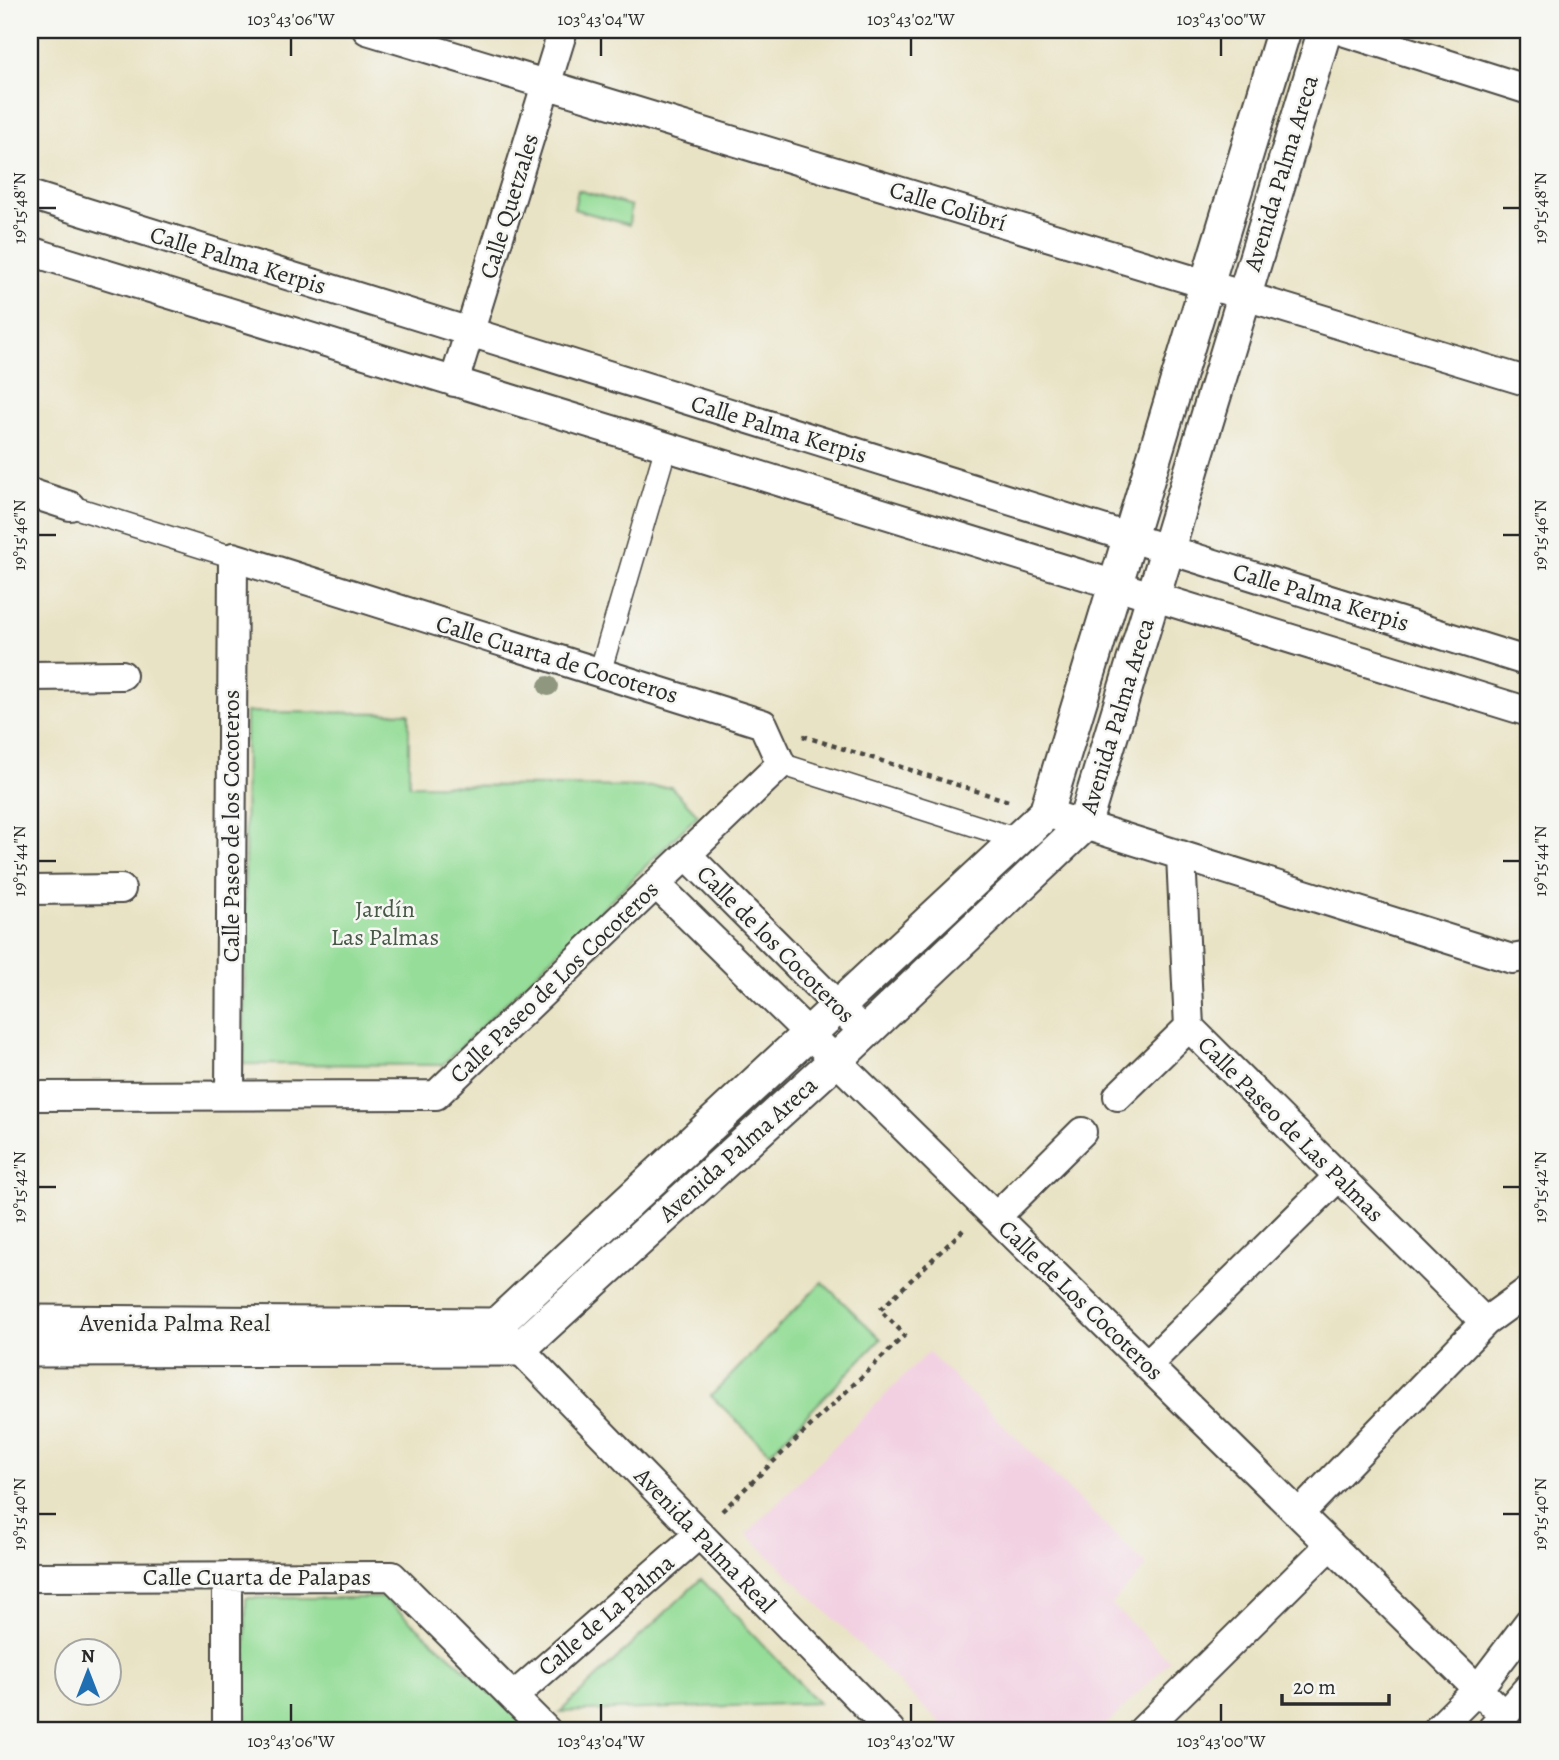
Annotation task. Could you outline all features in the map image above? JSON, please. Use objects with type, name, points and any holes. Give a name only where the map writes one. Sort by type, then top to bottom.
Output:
[{"type":"street","name":"Calle Colibrí","points":[[367,30],[1529,382]]},
{"type":"street","name":"Calle Quetzales","points":[[454,382],[564,30]]},
{"type":"street","name":"Avenida Palma Areca","points":[[496,1325],[1046,813],[1284,30]]},
{"type":"street","name":"Avenida Palma Areca","points":[[519,1349],[836,1060],[1084,825],[1325,30]]},
{"type":"street","points":[[1339,30],[1529,90]]},
{"type":"street","name":"Calle Palma Kerpis","points":[[30,195],[1529,662]]},
{"type":"street","name":"Calle Palma Kerpis","points":[[30,251],[1529,712]]},
{"type":"street","points":[[600,672],[666,447]]},
{"type":"street","name":"Calle Cuarta de Cocoteros","points":[[30,494],[763,723]]},
{"type":"street","name":"Calle Paseo de los Cocoteros","points":[[230,1095],[233,557]]},
{"type":"street","points":[[30,676],[122,675]]},
{"type":"street","points":[[763,723],[781,764],[1017,839]]},
{"type":"street","name":"Calle Paseo de Los Cocoteros","points":[[30,1096],[436,1095],[781,764]]},
{"type":"street","points":[[1046,813],[1512,959],[1529,956]]},
{"type":"street","name":"Calle de los Cocoteros","points":[[687,855],[865,1033]]},
{"type":"street","name":"Calle Paseo de Las Palmas","points":[[1181,855],[1189,1027],[1485,1322]]},
{"type":"street","name":"Calle de Los Cocoteros","points":[[656,884],[1478,1689],[1498,1723]]},
{"type":"street","points":[[30,890],[121,889]]},
{"type":"street","points":[[1118,1096],[1189,1027]]},
{"type":"street","points":[[991,1213],[1082,1132]]},
{"type":"street","points":[[1147,1365],[1339,1176]]},
{"type":"street","points":[[1298,1514],[1485,1322],[1529,1290]]},
{"type":"street","name":"Avenida Palma Real","points":[[30,1322],[496,1325],[890,1730]]},
{"type":"street","name":"Avenida Palma Real","points":[[30,1350],[519,1349]]},
{"type":"street","name":"Calle de La Palma","points":[[513,1697],[699,1534]]},
{"type":"street","points":[[1143,1730],[1330,1545]]},
{"type":"street","points":[[227,1730],[228,1576]]},
{"type":"street","name":"Calle Cuarta de Palapas","points":[[30,1577],[392,1576],[546,1730]]},
{"type":"street","points":[[1437,1730],[1478,1689],[1529,1622]]},
{"type":"street","points":[[1498,1723],[1529,1687]]},
{"type":"path","points":[[763,723],[1046,813]]},
{"type":"path","points":[[699,1534],[905,1335],[880,1310],[991,1213]]},
{"type":"shaded area","points":[[928,1352],[1147,1566],[1111,1604],[1170,1661],[1101,1730],[947,1730],[747,1534]]},
{"type":"green space","points":[[578,190],[631,206],[629,225],[574,209]]},
{"type":"green space","name":"Jardín Las Palmas","points":[[246,712],[409,713],[409,785],[671,787],[698,815],[442,1065],[244,1064]]},
{"type":"green space","points":[[822,1282],[881,1339],[770,1453],[711,1396]]},
{"type":"green space","points":[[701,1579],[818,1703],[560,1712]]},
{"type":"green space","points":[[246,1598],[384,1598],[534,1730],[245,1730]]}]
